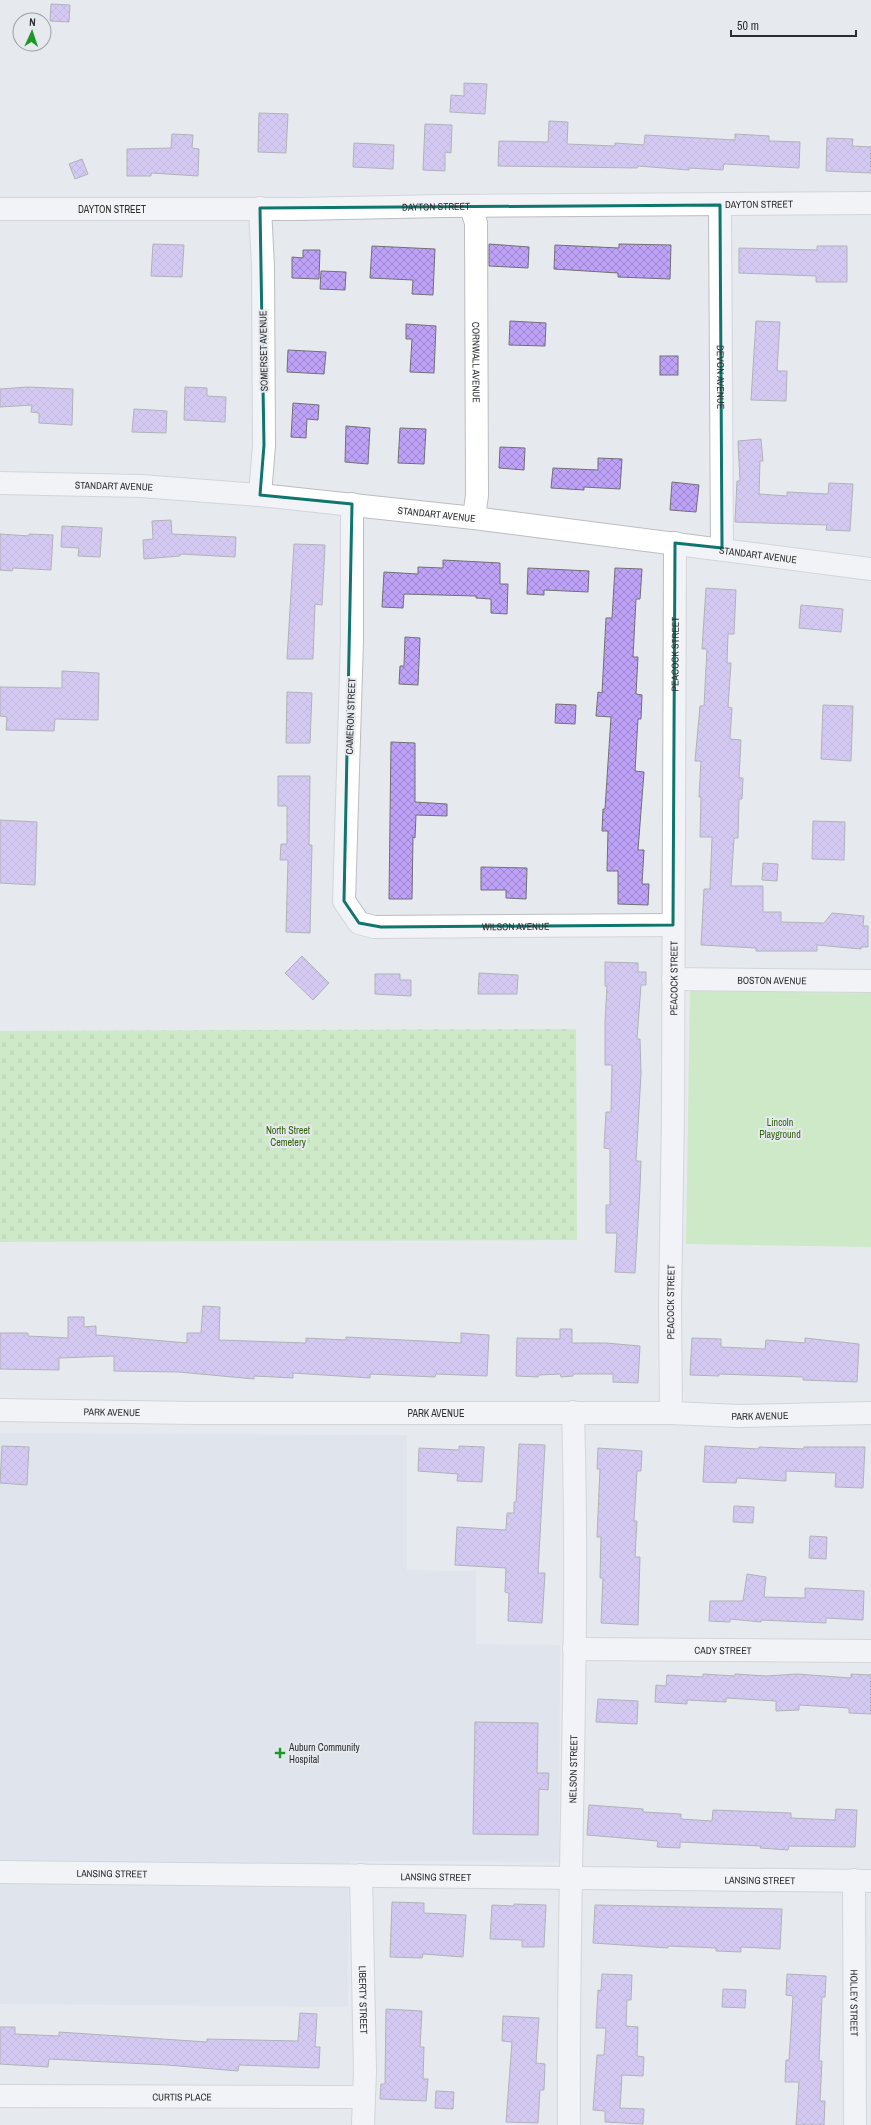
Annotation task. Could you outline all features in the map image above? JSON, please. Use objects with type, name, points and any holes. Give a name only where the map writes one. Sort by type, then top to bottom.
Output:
[{"type":"street","name":"DAYTON STREET","points":[[0,209],[471,207],[871,203]]},
{"type":"street","name":"DEVON AVENUE","points":[[720,205],[722,548]]},
{"type":"street","name":"CORNWALL AVENUE","points":[[471,207],[476,223],[477,495],[474,518]]},
{"type":"street","name":"SOMERSET AVENUE","points":[[260,208],[263,267],[264,445],[260,495]]},
{"type":"street","name":"STANDART AVENUE","points":[[0,483],[140,486],[352,504],[722,548],[871,569]]},
{"type":"street","name":"CAMERON STREET","points":[[352,504],[352,640],[344,901],[359,923]]},
{"type":"street","name":"PEACOCK STREET","points":[[671,1413],[670,1304],[675,543]]},
{"type":"street","name":"WILSON AVENUE","points":[[359,923],[374,927],[673,925]]},
{"type":"street","name":"BOSTON AVENUE","points":[[673,979],[871,981]]},
{"type":"street","name":"PARK AVENUE","points":[[0,1410],[194,1413],[573,1412],[671,1413],[739,1416],[871,1413]]},
{"type":"street","name":"NELSON STREET","points":[[569,2125],[575,1471],[573,1412]]},
{"type":"street","name":"CADY STREET","points":[[574,1649],[871,1650]]},
{"type":"street","name":"LANSING STREET","points":[[0,1872],[863,1881]]},
{"type":"street","name":"LIBERTY STREET","points":[[361,1875],[364,2098],[363,2125]]},
{"type":"street","name":"HOLLEY STREET","points":[[855,2125],[863,1881]]},
{"type":"street","name":"CURTIS PLACE","points":[[0,2096],[364,2098]]},
{"type":"highlighted area","points":[[720,205],[722,548],[675,543],[673,925],[381,927],[359,923],[344,901],[352,504],[260,495],[264,445],[260,208]]},
{"type":"shaded area","name":"Auburn Community Hospital","points":[[0,1433],[407,1435],[407,1570],[476,1571],[476,1644],[560,1645],[559,1862],[349,1861],[348,2007],[0,2004]]},
{"type":"green space","name":"Lincoln Playground","points":[[690,990],[871,993],[871,1247],[686,1244]]},
{"type":"green space","name":"North Street Cemetery","points":[[576,1029],[577,1240],[0,1242],[0,1031]]},
{"type":"building","points":[[51,4],[70,5],[69,22],[52,21],[52,12],[51,12]]},
{"type":"building","points":[[464,83],[487,84],[485,114],[450,112],[451,95],[464,96]]},
{"type":"building","points":[[259,113],[288,114],[286,153],[258,152]]},
{"type":"building","points":[[549,121],[568,122],[567,144],[615,146],[615,143],[644,145],[645,135],[735,140],[735,134],[769,136],[769,141],[800,142],[799,168],[724,164],[723,170],[689,168],[689,170],[638,166],[637,168],[498,166],[499,141],[548,142]]},
{"type":"building","points":[[425,124],[452,125],[451,153],[445,152],[445,171],[423,170]]},
{"type":"building","points":[[172,134],[193,135],[192,148],[199,149],[198,176],[151,173],[151,176],[127,176],[127,149],[171,148]]},
{"type":"building","points":[[827,138],[853,139],[852,146],[871,147],[871,173],[826,171]]},
{"type":"building","points":[[354,143],[394,145],[393,169],[353,167]]},
{"type":"building","points":[[82,159],[88,174],[75,179],[69,164]]},
{"type":"building","points":[[153,244],[184,245],[182,277],[151,276]]},
{"type":"building","points":[[489,244],[529,247],[528,268],[489,266]]},
{"type":"building","points":[[619,244],[671,245],[670,279],[618,277],[618,273],[554,269],[555,245],[619,248]]},
{"type":"building","points":[[372,246],[435,249],[433,295],[412,294],[413,280],[370,278]]},
{"type":"building","points":[[817,246],[847,246],[847,282],[816,282],[816,276],[739,273],[739,248],[817,250]]},
{"type":"building","points":[[303,250],[320,250],[319,279],[292,278],[292,257],[303,258]]},
{"type":"building","points":[[321,271],[346,272],[345,290],[320,289]]},
{"type":"building","points":[[510,321],[546,323],[545,346],[509,345]]},
{"type":"building","points":[[756,321],[780,322],[777,371],[787,371],[786,401],[751,400]]},
{"type":"building","points":[[406,324],[436,326],[434,373],[410,372],[412,339],[406,339]]},
{"type":"building","points":[[288,350],[326,352],[324,374],[287,372]]},
{"type":"building","points":[[660,356],[678,356],[678,375],[660,375]]},
{"type":"building","points":[[28,387],[73,389],[72,425],[39,423],[39,413],[31,412],[32,405],[0,407],[0,389]]},
{"type":"building","points":[[185,387],[207,388],[207,396],[226,397],[225,422],[184,420]]},
{"type":"building","points":[[293,403],[319,405],[318,420],[307,419],[306,438],[291,437]]},
{"type":"building","points":[[134,409],[167,411],[166,433],[132,432]]},
{"type":"building","points":[[346,426],[370,428],[368,464],[345,462]]},
{"type":"building","points":[[400,428],[426,429],[424,464],[398,463]]},
{"type":"building","points":[[761,439],[763,461],[760,461],[759,494],[787,496],[787,492],[828,494],[829,483],[853,484],[850,531],[826,530],[827,525],[735,522],[737,481],[740,481],[738,441]]},
{"type":"building","points":[[500,447],[525,448],[524,470],[499,468]]},
{"type":"building","points":[[598,458],[622,459],[620,489],[584,487],[584,490],[551,488],[553,468],[598,470]]},
{"type":"building","points":[[672,482],[699,485],[696,512],[670,510]]},
{"type":"building","points":[[171,520],[172,534],[236,537],[235,557],[180,554],[180,556],[144,559],[143,540],[153,539],[152,521]]},
{"type":"building","points":[[62,526],[102,528],[100,557],[78,556],[79,548],[61,547]]},
{"type":"building","points":[[0,534],[29,536],[29,534],[53,535],[51,570],[13,568],[12,571],[0,570]]},
{"type":"building","points":[[294,544],[325,545],[322,605],[315,604],[313,659],[287,659]]},
{"type":"building","points":[[443,560],[500,563],[500,584],[508,584],[507,614],[491,613],[491,599],[476,598],[476,596],[404,594],[403,608],[382,607],[384,572],[418,574],[418,567],[443,568]]},
{"type":"building","points":[[528,568],[589,571],[588,592],[544,590],[544,595],[527,594]]},
{"type":"building","points":[[615,568],[642,569],[640,599],[636,599],[633,657],[638,657],[636,694],[642,695],[641,719],[638,719],[635,771],[644,772],[638,850],[644,850],[642,884],[649,884],[648,905],[618,904],[618,871],[607,871],[608,831],[602,831],[603,809],[605,809],[611,717],[596,716],[598,692],[602,693],[606,618],[612,618]]},
{"type":"building","points":[[706,588],[736,590],[734,634],[728,634],[727,663],[731,663],[728,707],[732,708],[730,739],[741,740],[739,778],[743,778],[742,799],[739,799],[738,838],[734,838],[731,886],[763,886],[763,912],[781,912],[781,922],[824,923],[832,913],[864,916],[863,926],[868,926],[868,947],[861,947],[861,949],[817,945],[817,951],[756,951],[756,948],[701,945],[704,889],[710,889],[712,837],[700,837],[701,797],[699,797],[701,761],[695,761],[700,706],[704,706],[707,649],[702,649]]},
{"type":"building","points":[[801,605],[843,609],[841,632],[799,628]]},
{"type":"building","points":[[405,637],[420,638],[418,685],[399,684],[400,666],[404,666]]},
{"type":"building","points":[[62,671],[99,673],[98,720],[55,719],[54,731],[6,730],[7,717],[0,716],[0,687],[62,688]]},
{"type":"building","points":[[287,692],[312,693],[310,743],[286,743]]},
{"type":"building","points":[[556,704],[576,705],[575,724],[555,723]]},
{"type":"building","points":[[823,705],[853,706],[851,761],[821,759]]},
{"type":"building","points":[[391,742],[415,743],[415,802],[447,804],[447,816],[416,815],[415,838],[413,837],[412,899],[389,899]]},
{"type":"building","points":[[278,776],[310,776],[309,845],[312,845],[310,933],[286,932],[288,860],[280,860],[281,844],[287,844],[287,806],[278,806]]},
{"type":"building","points":[[0,820],[37,822],[35,885],[0,883]]},
{"type":"building","points":[[813,821],[845,822],[844,860],[812,859]]},
{"type":"building","points":[[763,863],[778,864],[777,881],[762,880]]},
{"type":"building","points":[[481,867],[527,868],[526,899],[506,898],[506,890],[481,890]]},
{"type":"building","points":[[302,956],[329,983],[313,1000],[285,973]]},
{"type":"building","points":[[605,962],[638,963],[638,972],[646,972],[646,985],[641,985],[637,1039],[640,1039],[641,1074],[636,1161],[641,1161],[635,1273],[615,1272],[617,1233],[606,1233],[606,1205],[610,1205],[610,1149],[604,1148],[606,1112],[611,1112],[612,1065],[605,1065],[607,986],[605,986]]},
{"type":"building","points":[[479,973],[518,975],[517,994],[478,994]]},
{"type":"building","points":[[375,974],[400,974],[400,980],[411,980],[411,996],[375,994]]},
{"type":"building","points":[[203,1306],[220,1307],[219,1340],[306,1343],[306,1338],[346,1340],[346,1337],[461,1343],[461,1333],[489,1335],[487,1376],[436,1374],[435,1377],[370,1374],[370,1378],[293,1373],[293,1378],[254,1376],[254,1379],[179,1372],[114,1371],[114,1356],[59,1358],[59,1370],[0,1369],[0,1333],[28,1333],[28,1336],[68,1338],[68,1317],[84,1317],[84,1327],[96,1326],[96,1335],[187,1343],[187,1333],[201,1333]]},
{"type":"building","points":[[560,1329],[572,1329],[572,1343],[606,1343],[640,1346],[638,1383],[613,1382],[613,1374],[573,1374],[573,1376],[561,1377],[560,1374],[539,1375],[538,1377],[516,1376],[517,1338],[560,1339]]},
{"type":"building","points":[[692,1338],[721,1339],[721,1347],[765,1349],[766,1340],[805,1343],[805,1338],[859,1344],[857,1382],[803,1380],[803,1377],[719,1374],[719,1376],[690,1375]]},
{"type":"building","points":[[519,1444],[545,1445],[538,1573],[545,1573],[542,1623],[508,1621],[509,1593],[505,1592],[506,1568],[455,1565],[457,1527],[506,1530],[507,1513],[514,1513],[514,1502],[516,1502]]},
{"type":"building","points":[[2,1446],[29,1447],[27,1485],[0,1483]]},
{"type":"building","points":[[459,1446],[484,1447],[482,1482],[457,1481],[458,1474],[418,1471],[419,1448],[459,1450]]},
{"type":"building","points":[[705,1446],[758,1449],[759,1447],[804,1449],[804,1447],[865,1447],[863,1488],[835,1487],[836,1473],[786,1471],[786,1481],[737,1478],[736,1483],[703,1482]]},
{"type":"building","points":[[598,1448],[642,1451],[641,1471],[637,1471],[634,1521],[637,1521],[635,1557],[640,1557],[638,1625],[601,1623],[603,1578],[600,1578],[601,1537],[597,1537],[600,1469],[597,1469]]},
{"type":"building","points":[[734,1506],[754,1507],[753,1523],[733,1522]]},
{"type":"building","points":[[810,1536],[827,1537],[826,1559],[809,1558]]},
{"type":"building","points":[[747,1574],[766,1577],[764,1597],[805,1598],[805,1588],[864,1591],[863,1620],[826,1618],[826,1623],[761,1620],[761,1622],[730,1619],[730,1622],[709,1621],[710,1601],[743,1601]]},
{"type":"building","points":[[703,1674],[766,1676],[797,1674],[851,1678],[851,1674],[871,1675],[871,1714],[849,1713],[849,1708],[799,1705],[799,1710],[776,1711],[776,1701],[726,1698],[726,1702],[687,1700],[687,1704],[655,1702],[656,1685],[666,1686],[667,1675],[703,1677]]},
{"type":"building","points":[[598,1699],[638,1701],[637,1724],[596,1722]]},
{"type":"building","points":[[475,1722],[538,1723],[537,1773],[549,1773],[548,1790],[539,1789],[538,1835],[473,1834]]},
{"type":"building","points":[[589,1805],[643,1809],[643,1812],[681,1814],[681,1819],[712,1821],[713,1810],[791,1813],[791,1818],[835,1820],[836,1809],[857,1810],[855,1847],[789,1846],[788,1850],[760,1848],[761,1846],[680,1842],[680,1848],[657,1847],[658,1841],[587,1835]]},
{"type":"building","points":[[392,1902],[424,1903],[424,1913],[466,1915],[463,1957],[423,1954],[422,1958],[390,1957]]},
{"type":"building","points":[[514,1904],[546,1905],[544,1947],[522,1947],[522,1940],[490,1939],[492,1905],[514,1906]]},
{"type":"building","points":[[595,1905],[782,1909],[780,1949],[741,1947],[741,1952],[716,1951],[716,1948],[668,1946],[668,1948],[593,1943]]},
{"type":"building","points":[[602,1974],[632,1975],[631,2000],[627,2000],[626,2026],[638,2027],[637,2056],[644,2057],[643,2076],[622,2075],[620,2108],[644,2109],[643,2124],[605,2122],[605,2111],[593,2110],[597,2055],[604,2055],[606,2028],[596,2028],[598,1990],[601,1991]]},
{"type":"building","points":[[787,1974],[826,1976],[825,1997],[822,1997],[819,2061],[822,2061],[820,2101],[825,2101],[824,2125],[796,2125],[799,2082],[785,2082],[786,2060],[789,2060],[793,1996],[786,1995]]},
{"type":"building","points":[[723,1989],[746,1990],[745,2008],[722,2007]]},
{"type":"building","points":[[386,2009],[422,2011],[420,2047],[424,2047],[423,2079],[428,2079],[426,2101],[380,2099],[381,2084],[385,2084]]},
{"type":"building","points":[[300,2013],[317,2014],[315,2047],[320,2047],[319,2068],[239,2065],[238,2071],[167,2065],[49,2059],[48,2067],[0,2064],[0,2027],[15,2027],[15,2034],[59,2036],[59,2032],[207,2042],[207,2039],[298,2041]]},
{"type":"building","points":[[503,2016],[539,2018],[536,2063],[545,2064],[544,2090],[540,2090],[538,2123],[506,2122],[512,2042],[502,2041]]},
{"type":"building","points":[[436,2091],[454,2092],[453,2109],[435,2108]]},
{"type":"place","name":"Auburn Community Hospital","points":[[280,1753]]}]
